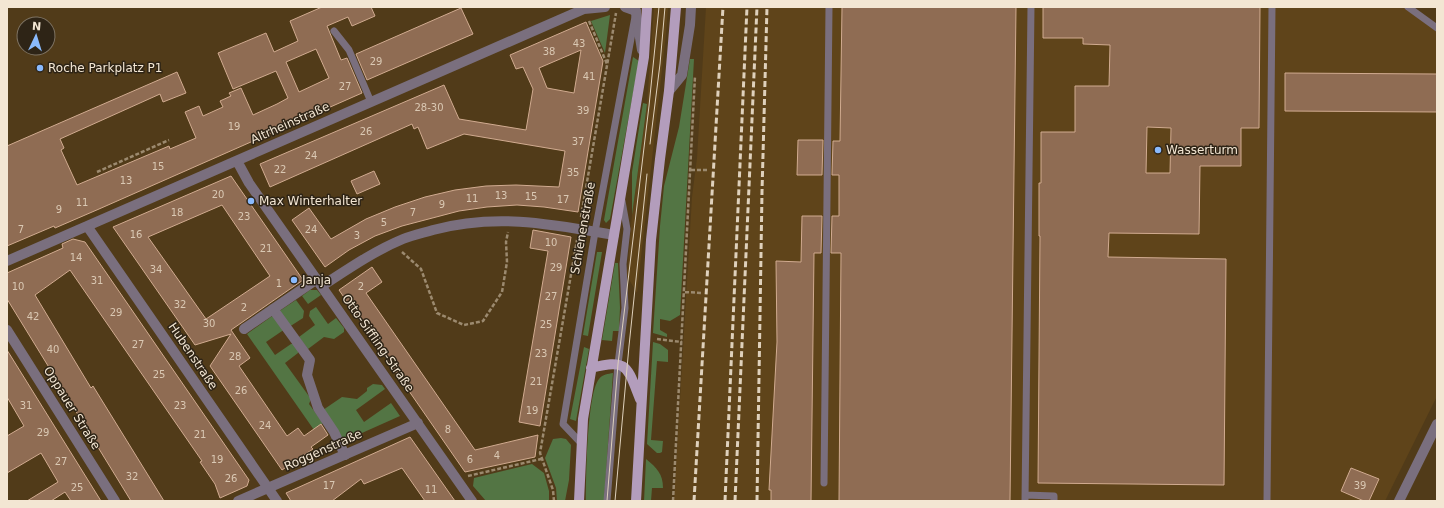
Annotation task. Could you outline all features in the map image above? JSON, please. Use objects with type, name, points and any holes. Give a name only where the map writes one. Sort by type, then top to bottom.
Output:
[{"type":"main road","points":[[579,501],[583,419],[644,57],[647,7]]},
{"type":"main road","points":[[636,501],[651,240],[669,91],[676,7]]},
{"type":"main road","points":[[591,368],[608,364],[618,364],[627,369],[641,403]]},
{"type":"street","name":"Altrheinstraße","points":[[7,260],[585,8],[604,7]]},
{"type":"street","points":[[625,7],[636,9],[644,57]]},
{"type":"street","points":[[669,91],[682,75],[690,25],[691,7]]},
{"type":"street","name":"Otto-Siffling-Straße","points":[[237,161],[249,183],[472,501]]},
{"type":"street","points":[[244,329],[274,309],[377,251],[405,238],[444,227],[471,222],[510,220],[534,222],[614,235]]},
{"type":"street","name":"Hubenstraße","points":[[87,226],[277,501]]},
{"type":"street","points":[[274,309],[310,360],[307,375],[318,408],[334,432],[345,455]]},
{"type":"street","name":"Oppauer Straße","points":[[7,330],[115,501]]},
{"type":"street","name":"Roggenstraße","points":[[238,501],[418,423]]},
{"type":"street","points":[[1398,501],[1437,424]]},
{"type":"lane","points":[[824,483],[829,7]]},
{"type":"lane","points":[[1031,7],[1025,498],[1054,496],[1054,501]]},
{"type":"lane","points":[[1267,501],[1272,7]]},
{"type":"lane","points":[[1408,7],[1437,28]]},
{"type":"lane","name":"Schienenstraße","points":[[581,443],[563,424],[595,232],[636,9]]},
{"type":"lane","points":[[334,31],[349,50],[372,102]]},
{"type":"lane","points":[[607,501],[618,364],[625,308],[622,264],[627,229],[620,193]]},
{"type":"path","points":[[554,501],[554,490],[540,453],[608,65],[616,7]]},
{"type":"path","points":[[585,8],[608,65]]},
{"type":"path","points":[[673,501],[696,69]]},
{"type":"path","points":[[97,172],[169,140]]},
{"type":"path","points":[[691,170],[710,170]]},
{"type":"path","points":[[393,244],[421,269],[437,313],[464,325],[483,321],[502,292],[507,262],[506,242],[510,220]]},
{"type":"path","points":[[685,292],[702,293]]},
{"type":"path","points":[[455,478],[542,459]]},
{"type":"shaded area","points":[[654,7],[668,7],[637,293],[627,276],[632,215],[647,104]]},
{"type":"shaded area","points":[[706,7],[1403,7],[1437,32],[1437,396],[1385,501],[674,501],[692,197],[697,158]]},
{"type":"green space","points":[[610,15],[605,53],[591,21]]},
{"type":"green space","points":[[633,57],[639,61],[610,219],[606,223],[604,220]]},
{"type":"green space","points":[[690,59],[694,59],[680,315],[670,321],[660,319],[660,330],[667,334],[667,337],[653,333],[660,226],[664,186],[679,127]]},
{"type":"green space","points":[[643,103],[647,104],[632,215],[632,172]]},
{"type":"green space","points":[[597,252],[602,252],[588,336],[583,335]]},
{"type":"green space","points":[[615,263],[618,263],[620,308],[619,331],[613,331],[612,341],[602,340]]},
{"type":"green space","points":[[310,290],[317,290],[321,295],[308,304],[302,296]]},
{"type":"green space","points":[[296,300],[304,311],[303,318],[289,327],[278,312]]},
{"type":"green space","points":[[316,307],[328,324],[336,318],[344,328],[344,332],[334,339],[324,337],[308,349],[299,337],[315,325],[309,316],[310,311]]},
{"type":"green space","points":[[275,314],[285,329],[266,342],[275,355],[291,344],[295,344],[298,353],[285,363],[311,399],[309,404],[323,423],[314,430],[247,334]]},
{"type":"green space","points":[[653,342],[660,344],[668,350],[668,362],[657,361],[651,440],[663,441],[662,452],[660,453],[657,453],[647,444]]},
{"type":"green space","points":[[584,347],[589,349],[576,421],[570,419]]},
{"type":"green space","points":[[613,373],[604,501],[586,501],[588,437],[592,401],[595,387],[599,379],[604,375]]},
{"type":"green space","points":[[373,384],[382,385],[385,389],[356,410],[364,422],[391,403],[400,416],[344,441],[323,410],[342,397],[357,399]]},
{"type":"green space","points":[[553,439],[566,439],[571,445],[569,480],[565,501],[557,501],[556,488],[545,458]]},
{"type":"green space","points":[[646,459],[659,472],[663,483],[663,488],[652,488],[651,501],[644,501]]},
{"type":"green space","points":[[532,464],[544,473],[549,491],[549,501],[486,501],[473,486],[474,478]]},
{"type":"building","points":[[322,7],[371,7],[375,16],[352,26],[348,17],[327,26],[341,60],[347,58],[362,93],[55,228],[54,226],[7,246],[7,146],[177,72],[186,93],[163,102],[160,94],[60,139],[64,148],[61,150],[77,185],[169,146],[170,149],[196,138],[185,112],[199,106],[203,116],[223,107],[220,101],[231,96],[229,93],[241,88],[253,115],[288,98],[276,71],[233,89],[218,53],[266,33],[274,52],[298,41],[290,21]],"holes":[[[316,49],[329,78],[299,92],[286,62]]]},
{"type":"building","points":[[842,7],[1016,7],[1010,501],[839,501],[841,253],[831,253],[832,216],[839,216],[839,175],[832,175],[833,141],[840,141]]},
{"type":"building","points":[[1043,7],[1260,7],[1259,128],[1241,128],[1241,166],[1200,166],[1199,234],[1109,233],[1108,257],[1226,259],[1224,485],[1038,483],[1039,183],[1041,183],[1041,132],[1075,132],[1075,86],[1109,86],[1110,45],[1083,44],[1083,38],[1043,38]],"holes":[[[1147,127],[1171,128],[1170,173],[1146,173]]]},
{"type":"building","points":[[461,8],[473,34],[367,80],[356,54]]},
{"type":"building","points":[[586,22],[603,61],[578,212],[517,205],[459,211],[402,226],[375,236],[349,250],[325,267],[292,220],[309,208],[331,239],[366,219],[395,207],[425,197],[455,190],[486,186],[516,185],[559,187],[565,151],[464,134],[427,149],[418,127],[414,129],[412,124],[270,187],[260,164],[444,85],[459,119],[526,130],[533,89],[523,67],[516,69],[510,55]],"holes":[[[581,50],[574,93],[547,88],[539,68]]]},
{"type":"building","points":[[1285,73],[1437,74],[1437,112],[1285,111]]},
{"type":"building","points":[[798,140],[823,140],[822,175],[797,175]]},
{"type":"building","points":[[374,171],[380,184],[357,194],[351,181]]},
{"type":"building","points":[[231,176],[303,280],[231,330],[250,358],[239,366],[287,436],[298,428],[304,436],[321,424],[328,435],[311,447],[313,449],[282,470],[210,366],[231,334],[195,345],[113,227]],"holes":[[[222,205],[270,276],[206,319],[148,237]]]},
{"type":"building","points":[[802,216],[822,216],[821,253],[814,253],[811,501],[771,501],[771,490],[769,490],[777,342],[776,261],[801,262]]},
{"type":"building","points":[[533,230],[571,237],[540,426],[519,422],[548,251],[530,248]]},
{"type":"building","points":[[73,239],[85,242],[249,480],[247,486],[220,498],[215,484],[200,462],[202,461],[70,270],[35,295],[91,388],[93,386],[164,501],[131,501],[7,299],[7,273],[63,248],[62,244]]},
{"type":"building","points":[[372,267],[382,282],[366,293],[475,450],[538,435],[535,457],[465,472],[339,290]]},
{"type":"building","points":[[7,350],[101,501],[71,501],[65,492],[51,501],[27,501],[58,482],[41,453],[7,473],[7,436],[24,426],[7,397]]},
{"type":"building","points":[[410,437],[455,501],[425,501],[402,468],[364,484],[361,479],[332,501],[291,501],[286,493]]},
{"type":"building","points":[[1351,468],[1379,479],[1369,501],[1364,501],[1341,491]]},
{"type":"tram line","points":[[607,501],[618,364],[649,106],[659,7]]},
{"type":"tram line","points":[[650,144],[660,64],[665,7]]},
{"type":"tram line","points":[[615,501],[647,174]]},
{"type":"railway","points":[[694,501],[723,7]]},
{"type":"railway","points":[[725,501],[747,7]]},
{"type":"railway","points":[[735,501],[757,7]]},
{"type":"railway","points":[[757,501],[762,192],[767,7]]},
{"type":"place","name":"Roche Parkplatz P1","points":[[40,68]]},
{"type":"place","name":"Wasserturm","points":[[1158,150]]},
{"type":"place","name":"Max Winterhalter","points":[[251,201]]},
{"type":"place","name":"Janja","points":[[294,280]]}]
